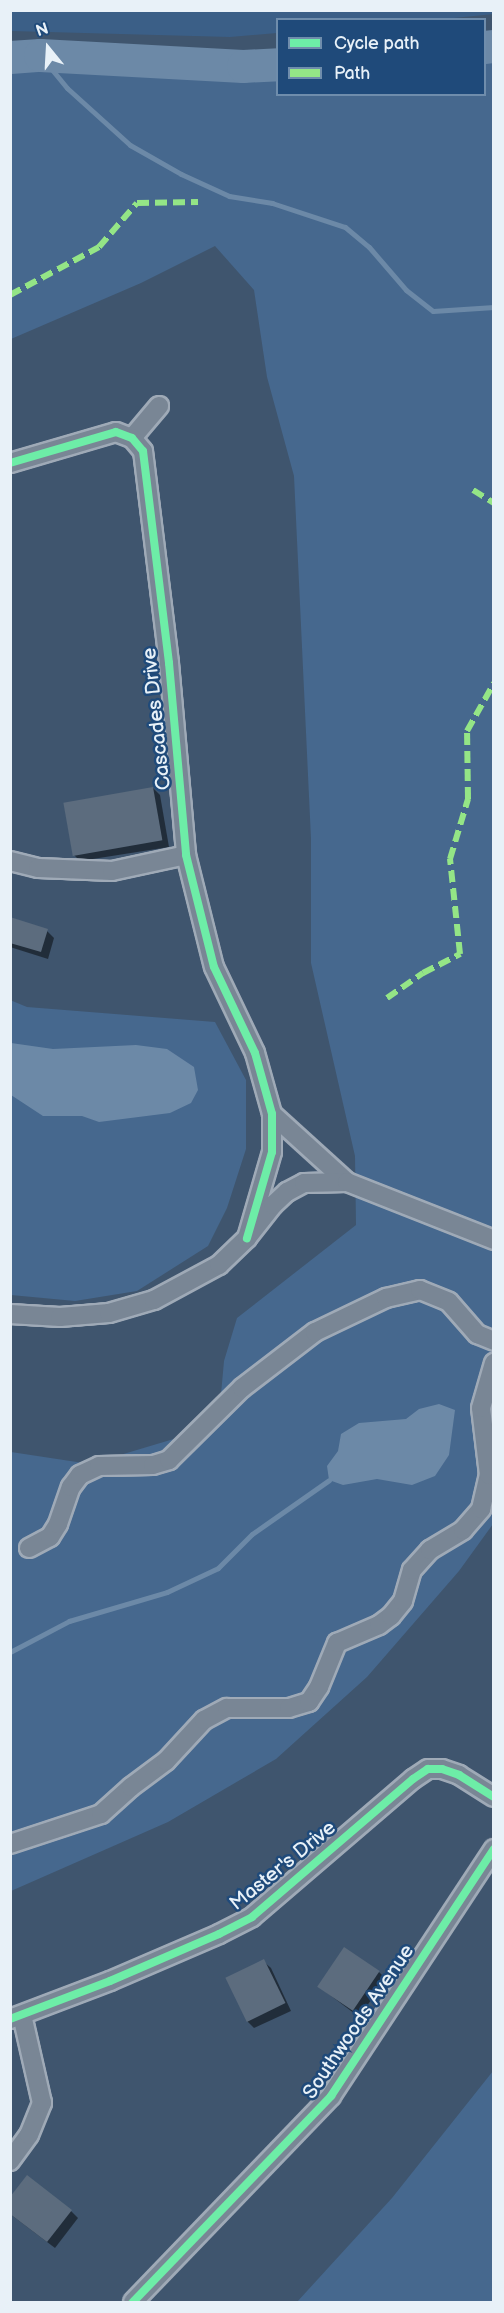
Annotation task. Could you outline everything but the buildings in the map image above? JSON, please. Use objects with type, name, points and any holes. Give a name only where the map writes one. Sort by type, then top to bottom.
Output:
[{"type":"street","points":[[10,463],[99,435],[116,432],[132,438],[159,406]]},
{"type":"street","name":"Cascades Drive","points":[[132,438],[143,451],[169,663],[186,855],[214,967],[255,1053],[272,1114],[272,1152],[247,1238]]},
{"type":"street","points":[[10,861],[38,868],[112,871],[186,855]]},
{"type":"street","points":[[272,1114],[346,1182],[494,1240]]},
{"type":"street","points":[[10,1314],[60,1317],[109,1313],[154,1300],[219,1265],[247,1238],[273,1205],[287,1192],[304,1183],[346,1182]]},
{"type":"street","points":[[29,1548],[50,1537],[58,1524],[71,1487],[80,1475],[99,1466],[153,1466],[170,1460],[242,1388],[315,1332],[386,1298],[420,1290],[449,1302],[477,1334],[494,1341]]},
{"type":"street","points":[[10,1844],[101,1814],[131,1787],[166,1761],[204,1720],[227,1708],[289,1708],[309,1702],[319,1687],[337,1643],[379,1625],[391,1616],[403,1601],[411,1570],[430,1550],[463,1530],[481,1509],[489,1475],[482,1408],[494,1363]]},
{"type":"street","name":"Master's Drive","points":[[16,2017],[110,1981],[219,1934],[252,1917],[412,1779],[428,1770],[442,1769],[459,1775],[494,1797]]},
{"type":"street","name":"Southwoods Avenue","points":[[133,2302],[332,2096],[494,1849]]},
{"type":"street","points":[[10,2161],[29,2135],[42,2103],[16,2017]]},
{"type":"shaded area","points":[[11,10],[493,10],[494,14],[454,18],[276,18],[276,33],[230,37],[11,31]]},
{"type":"shaded area","points":[[493,46],[493,1524],[459,1571],[367,1677],[276,1759],[168,1822],[11,1891],[11,1452],[90,1464],[177,1438],[220,1405],[224,1361],[237,1318],[356,1225],[355,1156],[311,963],[311,839],[294,476],[267,377],[254,290],[215,246],[141,283],[11,339],[11,57],[40,55],[243,66],[276,64],[276,96],[486,96],[486,47]]},
{"type":"shaded area","points":[[10,1000],[27,1007],[215,1022],[246,1080],[246,1149],[227,1208],[208,1246],[137,1291],[75,1301],[11,1295]]},
{"type":"shaded area","points":[[11,1043],[53,1049],[136,1045],[167,1049],[194,1067],[198,1090],[191,1103],[170,1113],[99,1122],[82,1116],[43,1116],[11,1095]]},
{"type":"shaded area","points":[[439,1404],[455,1410],[449,1455],[435,1476],[412,1485],[377,1479],[343,1485],[329,1480],[327,1466],[338,1451],[341,1434],[359,1423],[406,1419],[419,1409]]},
{"type":"shaded area","points":[[493,2071],[493,2302],[297,2302],[392,2198]]},
{"type":"waterway","points":[[486,47],[494,46]]},
{"type":"waterway","points":[[40,55],[67,88],[130,145],[181,174],[229,196],[272,203],[345,227],[369,247],[406,290],[433,311],[494,307]]},
{"type":"waterway","points":[[10,57],[40,55],[243,66],[276,64]]},
{"type":"waterway","points":[[10,1652],[69,1621],[167,1592],[218,1568],[252,1534],[329,1480]]},
{"type":"marked path","points":[[10,295],[99,247],[137,203],[198,202]]},
{"type":"marked path","points":[[473,490],[494,503]]},
{"type":"marked path","points":[[387,998],[423,973],[460,954],[450,859],[468,799],[467,731],[494,683]]},
{"type":"cycle path","points":[[10,463],[116,432],[132,438],[143,451],[169,663],[186,855],[214,967],[255,1053],[272,1114],[272,1152],[247,1238]]},
{"type":"cycle path","points":[[10,2019],[110,1981],[219,1934],[252,1917],[413,1779],[428,1769],[442,1769],[459,1775],[494,1797]]},
{"type":"cycle path","points":[[133,2302],[331,2096],[494,1849]]}]
